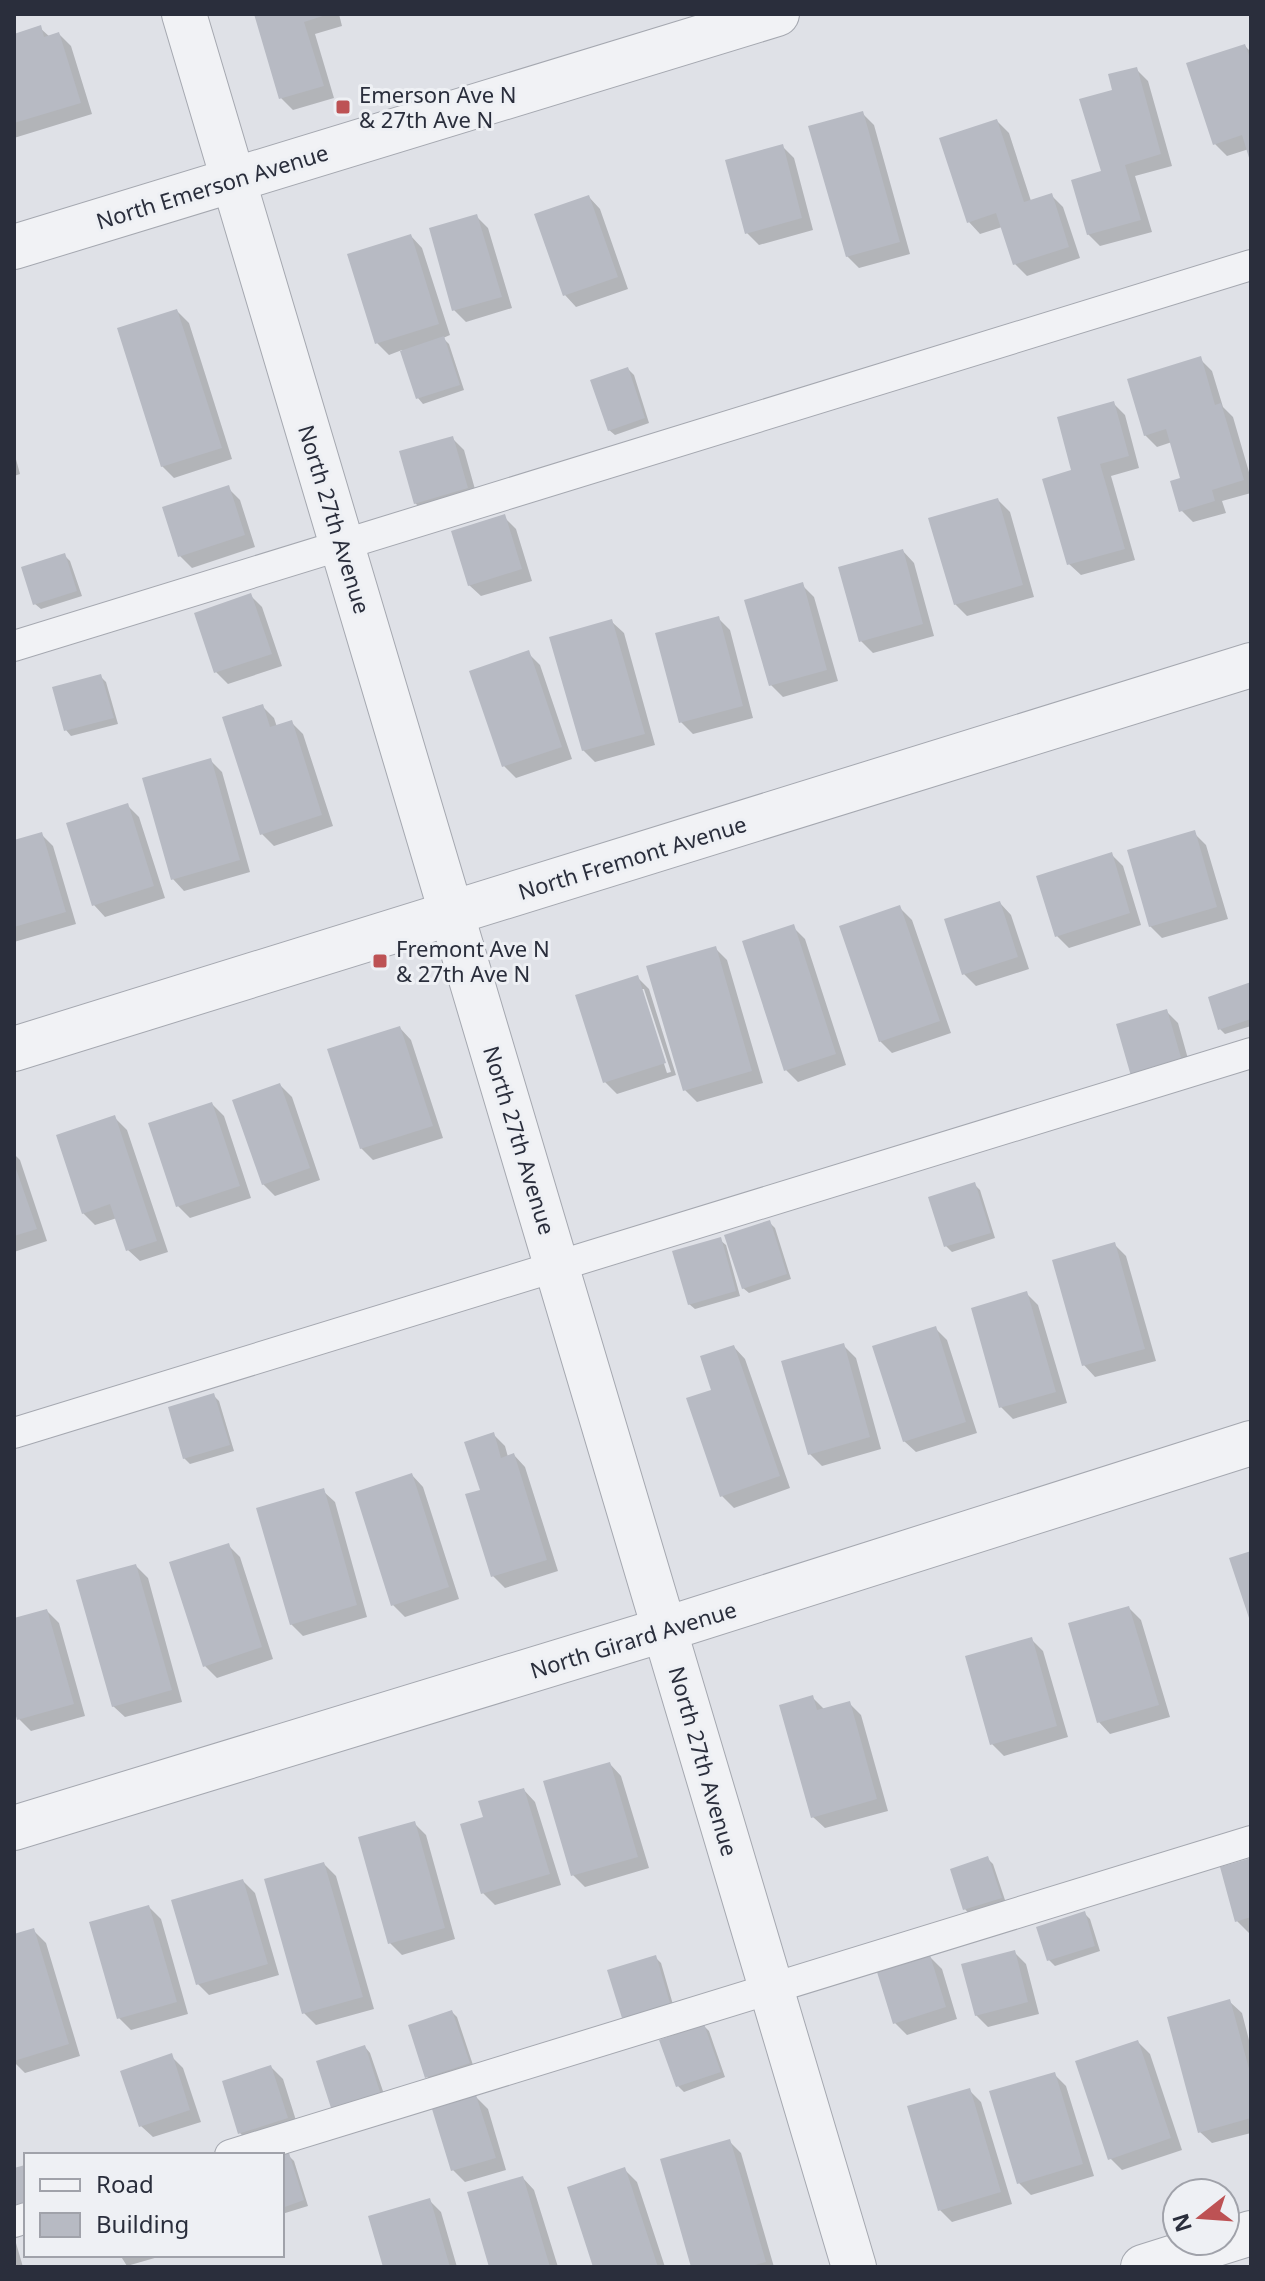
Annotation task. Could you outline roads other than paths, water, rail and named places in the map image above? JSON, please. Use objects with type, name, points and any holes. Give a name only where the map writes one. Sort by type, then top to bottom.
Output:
[{"type":"street","name":"North 27th Avenue","points":[[184,14],[854,2267]]},
{"type":"street","name":"North Emerson Avenue","points":[[14,247],[777,14]]},
{"type":"street","name":"North Fremont Avenue","points":[[14,1049],[1251,665]]},
{"type":"street","name":"North Girard Avenue","points":[[14,1828],[666,1629],[1251,1443]]},
{"type":"street","points":[[1143,2267],[1251,2233]]},
{"type":"lane","points":[[14,646],[1251,265]]},
{"type":"lane","points":[[14,1433],[1251,1053]]},
{"type":"lane","points":[[237,2153],[1251,1841]]},
{"type":"place","name":"Emerson Ave N & 27th Ave N","points":[[343,107]]},
{"type":"place","name":"Fremont Ave N & 27th Ave N","points":[[380,961]]}]
